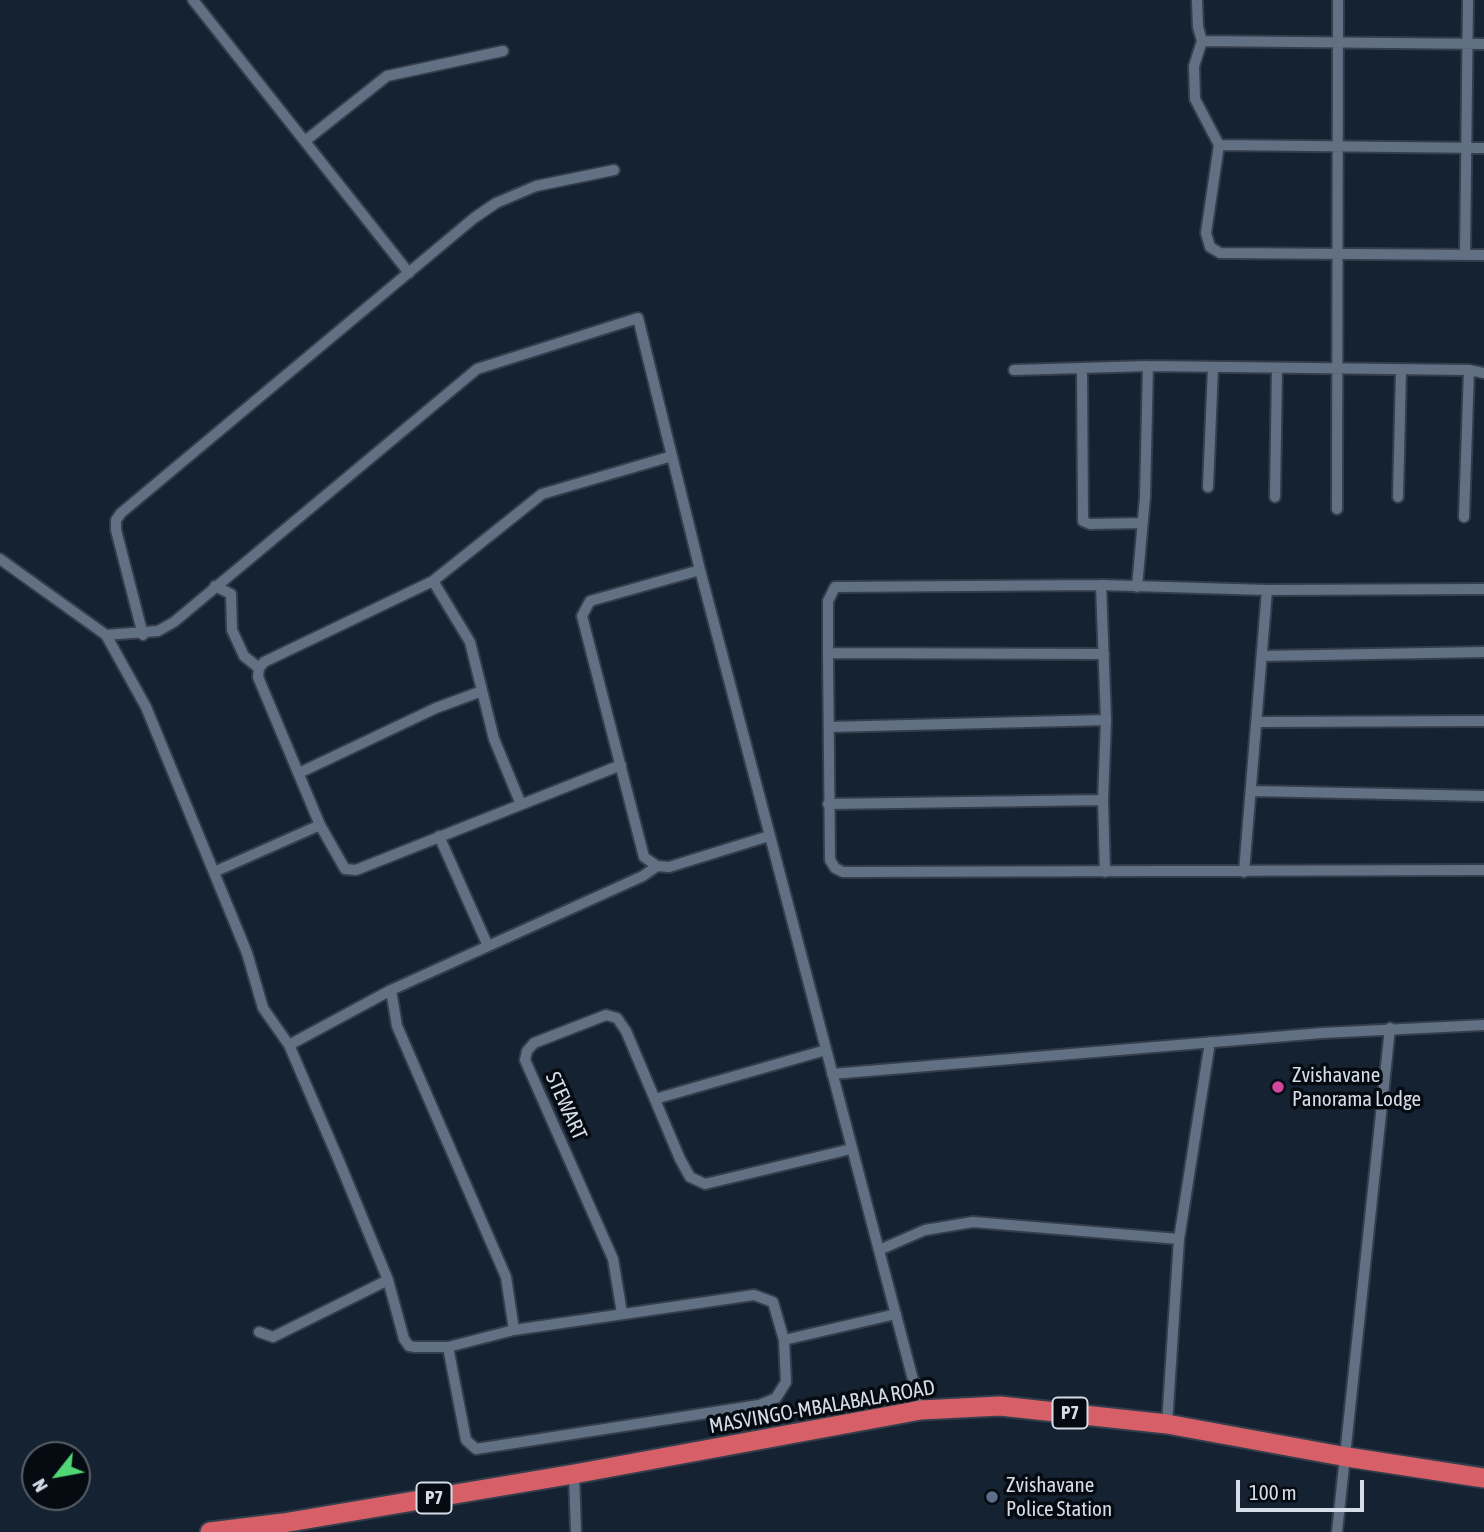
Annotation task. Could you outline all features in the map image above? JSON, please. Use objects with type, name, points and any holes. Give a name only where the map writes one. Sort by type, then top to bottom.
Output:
[{"type":"highway","name":"MASVINGO-MBALABALA ROAD","points":[[210,1532],[283,1524],[921,1410],[1000,1406],[1167,1424],[1347,1458],[1484,1478]]},
{"type":"street","points":[[193,0],[409,272]]},
{"type":"street","points":[[1197,0],[1198,27],[1202,41],[1194,66],[1195,99],[1219,145],[1206,233],[1210,247],[1220,253],[1484,255]]},
{"type":"street","points":[[1337,509],[1338,0]]},
{"type":"street","points":[[1465,254],[1468,0]]},
{"type":"street","points":[[1202,41],[1338,40],[1484,44]]},
{"type":"street","points":[[305,141],[387,76],[503,51]]},
{"type":"street","points":[[1219,145],[1484,148]]},
{"type":"street","points":[[143,635],[116,530],[116,520],[121,513],[474,218],[496,203],[536,186],[614,170]]},
{"type":"street","points":[[106,635],[143,635],[158,631],[174,622],[477,369],[638,318],[700,570],[921,1410]]},
{"type":"street","points":[[1137,587],[1142,523],[1147,366]]},
{"type":"street","points":[[1014,370],[1147,366],[1469,370],[1484,373]]},
{"type":"street","points":[[1208,487],[1213,367]]},
{"type":"street","points":[[1082,368],[1083,521],[1090,524],[1142,523]]},
{"type":"street","points":[[1275,497],[1277,368]]},
{"type":"street","points":[[1398,497],[1401,370]]},
{"type":"street","points":[[1464,517],[1469,370]]},
{"type":"street","points":[[621,765],[356,870],[345,869],[320,825],[258,677],[259,668],[264,662],[433,581],[542,494],[672,456]]},
{"type":"street","points":[[0,559],[106,635],[146,707],[247,953],[263,1008],[289,1045],[388,1280],[409,1346],[448,1348],[514,1330],[622,1313],[764,1296],[773,1302],[783,1340],[786,1382],[776,1398],[759,1405],[476,1449],[466,1440],[462,1428],[448,1348]]},
{"type":"street","points":[[700,570],[590,601],[582,616],[643,857],[657,866],[669,867],[769,836]]},
{"type":"street","points":[[433,581],[470,642],[494,739],[520,803]]},
{"type":"street","points":[[1101,585],[1106,720],[1103,800],[1105,872]]},
{"type":"street","points":[[1484,589],[1267,590],[1101,585],[835,587],[828,601],[830,860],[835,868],[843,872],[1037,869],[1105,872],[1484,870]]},
{"type":"street","points":[[215,586],[231,594],[232,630],[244,656],[259,668]]},
{"type":"street","points":[[1244,872],[1253,791],[1267,590]]},
{"type":"street","points":[[1262,656],[1484,652]]},
{"type":"street","points":[[828,653],[1104,654]]},
{"type":"street","points":[[299,773],[436,708],[482,691]]},
{"type":"street","points":[[829,727],[1106,720]]},
{"type":"street","points":[[1258,722],[1484,721]]},
{"type":"street","points":[[1253,791],[1484,796]]},
{"type":"street","points":[[828,804],[1103,800]]},
{"type":"street","points":[[214,872],[320,825]]},
{"type":"street","points":[[439,836],[488,946]]},
{"type":"street","points":[[289,1045],[391,990],[643,876],[657,866]]},
{"type":"street","points":[[391,990],[397,1026],[506,1277],[514,1330]]},
{"type":"street","name":"STEWART","points":[[622,1313],[613,1259],[525,1060],[527,1051],[534,1043],[606,1015],[617,1018],[655,1099]]},
{"type":"street","points":[[832,1074],[1390,1028],[1484,1025]]},
{"type":"street","points":[[1337,1532],[1347,1458],[1390,1028]]},
{"type":"street","points":[[1167,1424],[1179,1238],[1210,1042]]},
{"type":"street","points":[[826,1050],[655,1099],[690,1177],[705,1184],[851,1149]]},
{"type":"street","points":[[879,1250],[925,1230],[974,1222],[1179,1238]]},
{"type":"street","points":[[259,1332],[272,1337],[388,1280]]},
{"type":"street","points":[[783,1340],[896,1314]]},
{"type":"street","points":[[574,1474],[576,1532]]},
{"type":"place","name":"Zvishavane Panorama Lodge","points":[[1278,1087]]},
{"type":"place","name":"Zvishavane Police Station","points":[[992,1497]]}]
